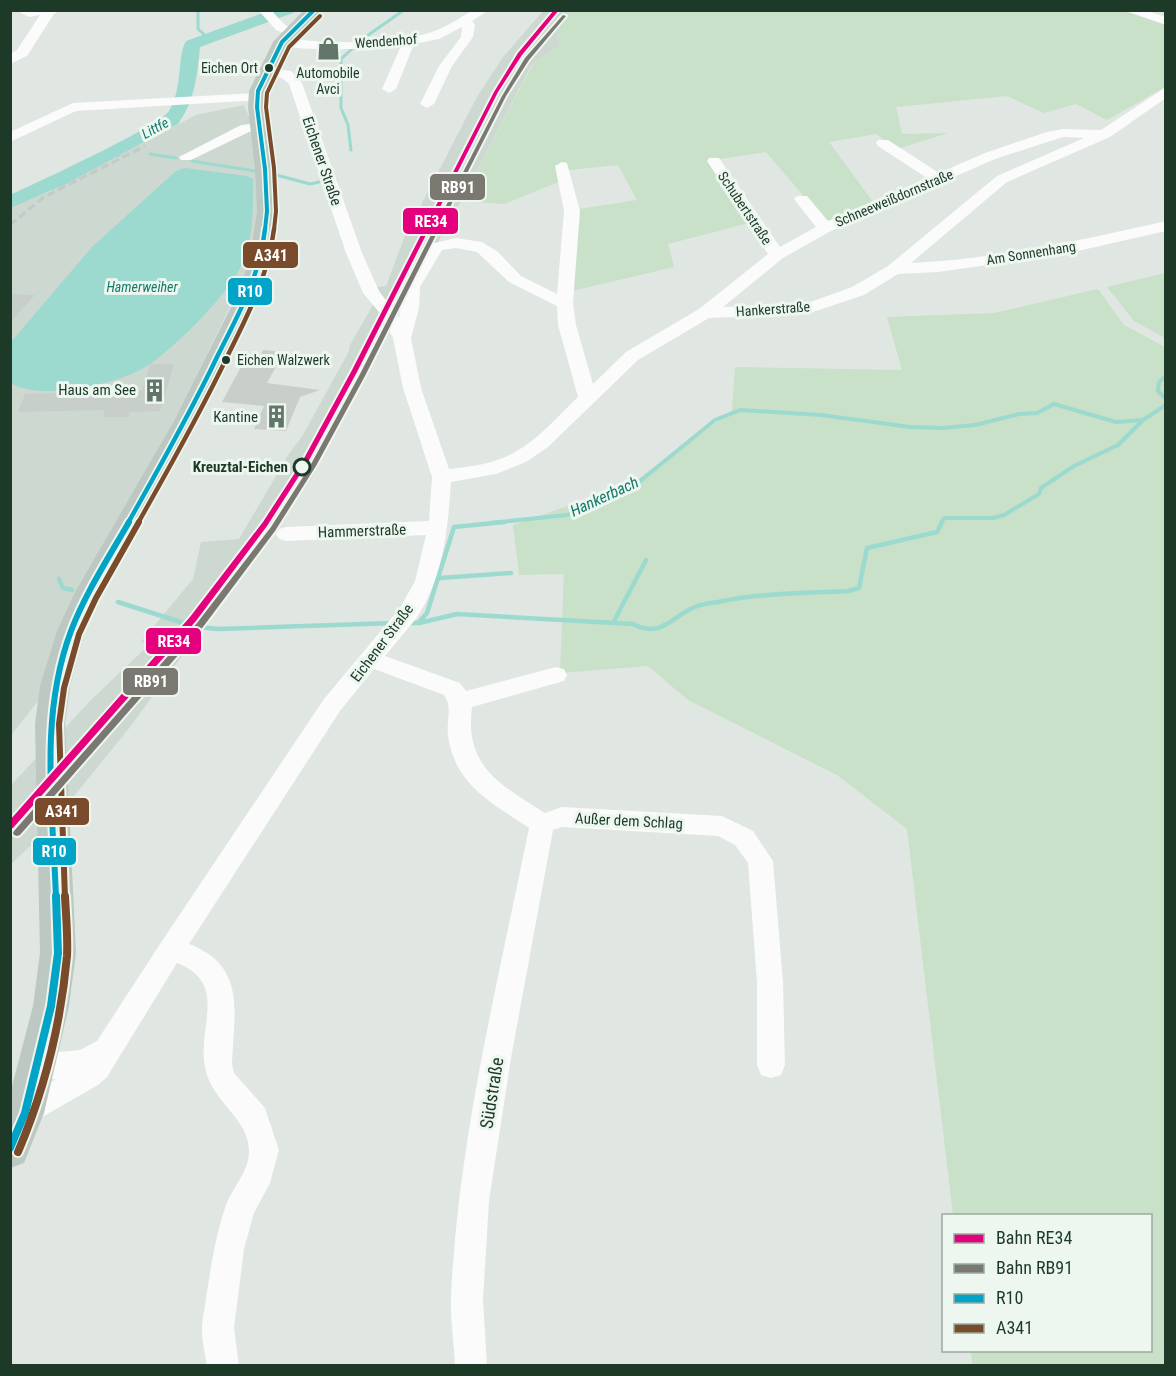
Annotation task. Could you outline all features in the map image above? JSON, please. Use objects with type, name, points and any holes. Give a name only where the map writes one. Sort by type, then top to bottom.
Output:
[{"type":"main road","points":[[10,1149],[25,1113],[51,1006],[58,953],[50,724],[55,686],[71,631],[88,594],[186,421],[252,286],[262,252],[267,220],[266,172],[257,97],[267,72],[287,37],[314,10]]},
{"type":"street","name":"Wendenhof","points":[[287,37],[305,44],[409,41],[435,35],[483,10]]},
{"type":"street","points":[[1129,10],[1166,21]]},
{"type":"street","points":[[10,17],[25,12],[51,12]]},
{"type":"street","points":[[10,60],[22,53],[51,12]]},
{"type":"street","points":[[268,14],[287,37]]},
{"type":"street","points":[[427,104],[446,66],[467,37],[469,25],[464,21]]},
{"type":"street","points":[[389,89],[409,41]]},
{"type":"street","name":"Eichener Straße","points":[[25,1113],[88,1075],[97,1067],[171,949],[332,705],[372,660],[408,613],[425,581],[438,528],[442,477],[412,388],[402,338],[386,310],[371,293],[354,253],[295,83],[286,74],[267,72]]},
{"type":"street","name":"Hankerstraße","points":[[442,477],[496,468],[519,458],[542,442],[632,356],[705,313],[807,309],[858,291],[894,269],[1002,178],[1105,134],[1166,91]]},
{"type":"street","points":[[10,138],[73,107],[257,97]]},
{"type":"street","points":[[186,157],[246,128],[260,127]]},
{"type":"street","name":"Schneeweißdornstraße","points":[[705,313],[777,255],[825,228],[990,156],[1063,133],[1105,134]]},
{"type":"street","points":[[883,143],[939,179]]},
{"type":"street","name":"Schubertstraße","points":[[714,160],[777,255]]},
{"type":"street","points":[[562,166],[572,211],[565,303],[567,325],[588,399]]},
{"type":"street","points":[[802,199],[825,228]]},
{"type":"street","name":"Am Sonnenhang","points":[[894,269],[938,267],[1060,250],[1166,226]]},
{"type":"street","points":[[402,338],[411,308],[412,287],[436,247],[453,241],[471,244],[489,253],[513,278],[565,303]]},
{"type":"street","name":"Hammerstraße","points":[[286,534],[438,528]]},
{"type":"street","points":[[372,660],[452,689],[461,701],[459,729],[465,756],[476,774],[497,796],[529,813],[542,824]]},
{"type":"street","points":[[461,701],[556,675]]},
{"type":"street","name":"Außer dem Schlag","points":[[542,824],[561,817],[722,826],[744,838],[760,861],[770,982],[771,1065]]},
{"type":"street","name":"Südstraße","points":[[471,1365],[467,1299],[474,1201],[497,1058],[542,824]]},
{"type":"street","points":[[171,949],[197,960],[213,973],[221,994],[218,1064],[222,1080],[255,1118],[264,1150],[255,1183],[240,1207],[229,1249],[218,1328],[223,1365]]},
{"type":"street","points":[[35,1067],[83,1063],[106,1052]]},
{"type":"shaded area","points":[[543,11],[569,11],[557,34],[559,46],[532,64],[311,479],[130,727],[44,833],[11,864],[10,786],[93,698],[150,644],[141,642],[193,579],[201,542],[239,539],[289,454],[303,435],[349,351],[350,345],[373,305],[376,287],[386,286],[404,238],[477,97],[503,57]]},
{"type":"shaded area","points":[[244,105],[255,131],[260,185],[251,263],[43,695],[11,735],[11,206],[49,192],[196,115]]},
{"type":"green space","points":[[1120,10],[1165,24],[1165,87],[1107,120],[1076,104],[1044,113],[1007,96],[896,107],[902,134],[948,133],[897,149],[876,134],[829,142],[873,202],[827,223],[766,152],[708,161],[749,223],[668,244],[674,267],[572,291],[579,209],[637,200],[618,165],[560,171],[561,181],[504,204],[461,201],[533,64],[559,46],[557,34],[569,11]]},
{"type":"green space","points":[[1166,273],[1165,338],[1134,321],[1107,287]]},
{"type":"green space","points":[[1098,289],[1124,325],[1165,347],[1165,1365],[973,1365],[970,1352],[1152,1352],[1152,1214],[953,1214],[907,829],[837,775],[688,700],[648,666],[560,673],[564,574],[519,575],[513,525],[631,484],[732,411],[735,367],[902,370],[887,317],[994,313]]},
{"type":"water","name":"Hamerweiher","points":[[185,168],[247,176],[253,179],[249,243],[242,264],[226,290],[174,344],[150,364],[121,378],[60,391],[41,391],[11,383],[11,342],[92,247],[176,171]]},
{"type":"building","points":[[10,294],[35,295],[10,323]]},
{"type":"building","points":[[263,350],[284,352],[267,383],[320,390],[300,397],[286,431],[254,429],[264,406],[222,402],[242,365],[256,366]]},
{"type":"building","name":"Haus am See","points":[[150,364],[174,364],[160,411],[130,412],[128,417],[103,417],[105,410],[18,412],[25,394],[142,390]]},
{"type":"waterway","points":[[198,10],[198,29],[207,37]]},
{"type":"waterway","name":"Littfe","points":[[10,202],[57,181],[172,120],[185,94],[192,44],[287,10]]},
{"type":"waterway","points":[[364,38],[404,10]]},
{"type":"waterway","points":[[351,150],[348,125],[341,108],[341,59],[354,47]]},
{"type":"waterway","points":[[150,154],[176,158]]},
{"type":"waterway","name":"Littfe","points":[[104,156],[119,155]]},
{"type":"waterway","points":[[192,161],[261,172]]},
{"type":"waterway","points":[[269,173],[310,184],[319,182]]},
{"type":"waterway","name":"Hankerbach","points":[[1166,376],[1159,382],[1158,391],[1166,399]]},
{"type":"waterway","name":"Hankerbach","points":[[490,523],[567,515],[634,486],[715,420],[740,410],[821,415],[910,427],[943,428],[975,425],[1019,414],[1037,413],[1054,404],[1116,422],[1143,420]]},
{"type":"waterway","name":"Hankerbach","points":[[1143,420],[1166,405]]},
{"type":"waterway","points":[[941,523],[944,518],[993,518],[1004,515],[1039,494],[1041,488],[1074,466],[1118,445],[1143,420]]},
{"type":"waterway","name":"Hankerbach","points":[[407,623],[418,623],[427,613],[454,527],[504,522]]},
{"type":"waterway","points":[[613,623],[633,624],[651,629],[659,628],[687,611],[706,604],[766,595],[848,591],[859,588],[867,548],[937,532],[942,522]]},
{"type":"waterway","points":[[613,623],[646,560]]},
{"type":"waterway","points":[[440,578],[511,573]]},
{"type":"waterway","name":"Hankerbach","points":[[59,579],[63,588],[72,590]]},
{"type":"waterway","name":"Hankerbach","points":[[118,602],[196,627],[219,629],[393,623]]},
{"type":"waterway","points":[[419,623],[457,614],[613,623]]},
{"type":"railway","points":[[10,225],[44,197],[145,146]]},
{"type":"rail line","name":"RE34","points":[[10,826],[193,619],[265,524],[305,462],[354,372],[496,92],[520,54],[557,10]]},
{"type":"rail line","name":"RB91","points":[[17,833],[200,625],[273,529],[313,466],[362,376],[504,96],[527,59],[564,16]]},
{"type":"transit line","name":"R10","points":[[10,1148],[25,1113],[51,1006],[58,953],[50,724],[55,686],[71,631],[88,594],[186,421],[252,287],[262,252],[267,211],[265,169],[257,107],[258,91],[282,42],[314,10]]},
{"type":"transit line","name":"A341","points":[[18,1152],[34,1115],[60,1008],[67,954],[59,724],[64,688],[79,634],[96,598],[194,425],[260,290],[271,254],[276,211],[274,168],[266,107],[267,93],[289,47],[320,16]]},
{"type":"place","name":"Automobile Avci","points":[[328,49]]},
{"type":"place","name":"Eichen Ort","points":[[269,68]]},
{"type":"place","name":"Eichen Walzwerk","points":[[226,360]]},
{"type":"place","name":"Haus am See","points":[[154,390]]},
{"type":"place","name":"Kantine","points":[[276,417]]},
{"type":"place","name":"Kreuztal-Eichen","points":[[302,467]]}]
